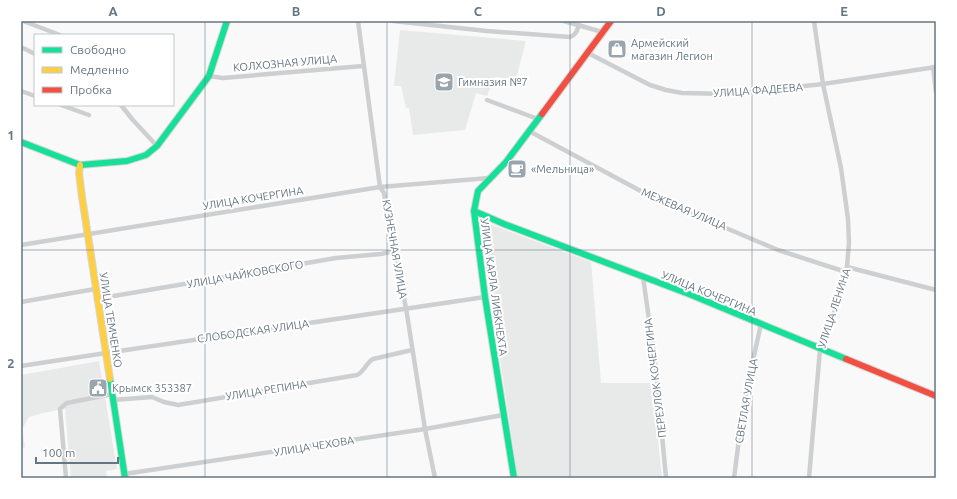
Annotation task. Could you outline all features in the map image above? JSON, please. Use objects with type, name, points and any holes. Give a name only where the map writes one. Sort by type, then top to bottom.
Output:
[{"type":"main road","points":[[21,142],[80,165],[127,161],[146,155],[157,146],[208,76],[220,48],[227,21]]},
{"type":"main road","name":"УЛИЦА КАРЛА ЛИБКНЕХТА","points":[[514,478],[485,297],[474,211],[478,191],[506,162],[611,21]]},
{"type":"main road","name":"УЛИЦА ТЕМЧЕНКО","points":[[80,165],[79,173],[96,299],[106,353],[124,476]]},
{"type":"main road","name":"УЛИЦА КОЧЕРГИНА","points":[[474,211],[504,224],[689,294],[936,396]]},
{"type":"street","points":[[23,21],[57,34]]},
{"type":"street","name":"КУЗНЕЧНАЯ УЛИЦА","points":[[358,21],[380,187],[384,193],[406,308],[425,429],[435,478]]},
{"type":"street","points":[[392,21],[487,31],[570,37],[574,36],[578,25]]},
{"type":"street","points":[[564,21],[602,32]]},
{"type":"street","name":"УЛИЦА ЛЕНИНА","points":[[809,478],[820,349],[834,313],[847,269],[849,242],[848,219],[843,182],[823,84],[814,21]]},
{"type":"street","points":[[21,47],[34,54]]},
{"type":"street","name":"УЛИЦА ФАДЕЕВА","points":[[588,53],[650,85],[682,93],[729,94],[823,84],[935,67]]},
{"type":"street","name":"КОЛХОЗНАЯ УЛИЦА","points":[[208,76],[223,78],[363,66]]},
{"type":"street","points":[[935,67],[936,92]]},
{"type":"street","points":[[21,91],[34,96]]},
{"type":"street","points":[[487,100],[538,119]]},
{"type":"street","points":[[64,106],[89,115]]},
{"type":"street","points":[[122,106],[157,146]]},
{"type":"street","name":"МЕЖЕВАЯ УЛИЦА","points":[[529,131],[650,196],[778,250],[847,269],[936,290]]},
{"type":"street","name":"УЛИЦА КОЧЕРГИНА","points":[[21,245],[380,187],[489,178]]},
{"type":"street","name":"УЛИЦА ЧАЙКОВСКОГО","points":[[96,299],[336,258],[381,254],[394,251]]},
{"type":"street","name":"ПЕРЕУЛОК КОЧЕРГИНА","points":[[643,277],[656,369],[666,478]]},
{"type":"street","points":[[21,302],[95,289]]},
{"type":"street","name":"СЛОБОДСКАЯ УЛИЦА","points":[[21,366],[485,297]]},
{"type":"street","name":"СВЕТЛАЯ УЛИЦА","points":[[734,478],[740,424],[761,324]]},
{"type":"street","name":"УЛИЦА РЕПИНА","points":[[66,478],[60,409],[67,403],[112,397],[152,397],[164,402],[178,405],[357,375],[360,374],[373,359],[412,350]]},
{"type":"street","name":"УЛИЦА ЧЕХОВА","points":[[124,476],[425,429],[503,415]]},
{"type":"shaded area","name":"Гимназия №7","points":[[400,30],[526,41],[516,79],[495,77],[487,96],[476,93],[465,130],[413,135],[409,108],[406,108],[401,86],[394,86]]},
{"type":"shaded area","points":[[479,220],[591,262],[601,383],[652,383],[662,478],[518,478]]},
{"type":"shaded area","points":[[99,361],[117,469],[106,471],[107,478],[71,478],[65,409],[29,417],[22,429],[25,447],[21,448],[21,375]]},
{"type":"traffic: fast","points":[[21,142],[80,165],[127,161],[146,155],[157,146],[209,76],[227,21]]},
{"type":"traffic: fast","points":[[514,478],[485,297],[474,211],[478,191],[506,162],[542,114]]},
{"type":"traffic: fast","points":[[474,211],[504,224],[689,294],[846,359]]},
{"type":"traffic: fast","points":[[110,379],[125,478]]},
{"type":"traffic: slow","points":[[80,165],[79,173],[82,197],[110,379]]},
{"type":"traffic: jam","points":[[542,114],[611,21]]},
{"type":"traffic: jam","points":[[846,359],[936,396]]},
{"type":"place","name":"Армейский магазин Легион","points":[[617,49]]},
{"type":"place","name":"Гимназия №7","points":[[444,82]]},
{"type":"place","name":"«Мельница»","points":[[517,169]]},
{"type":"place","name":"Крымск 353387","points":[[98,388]]}]
